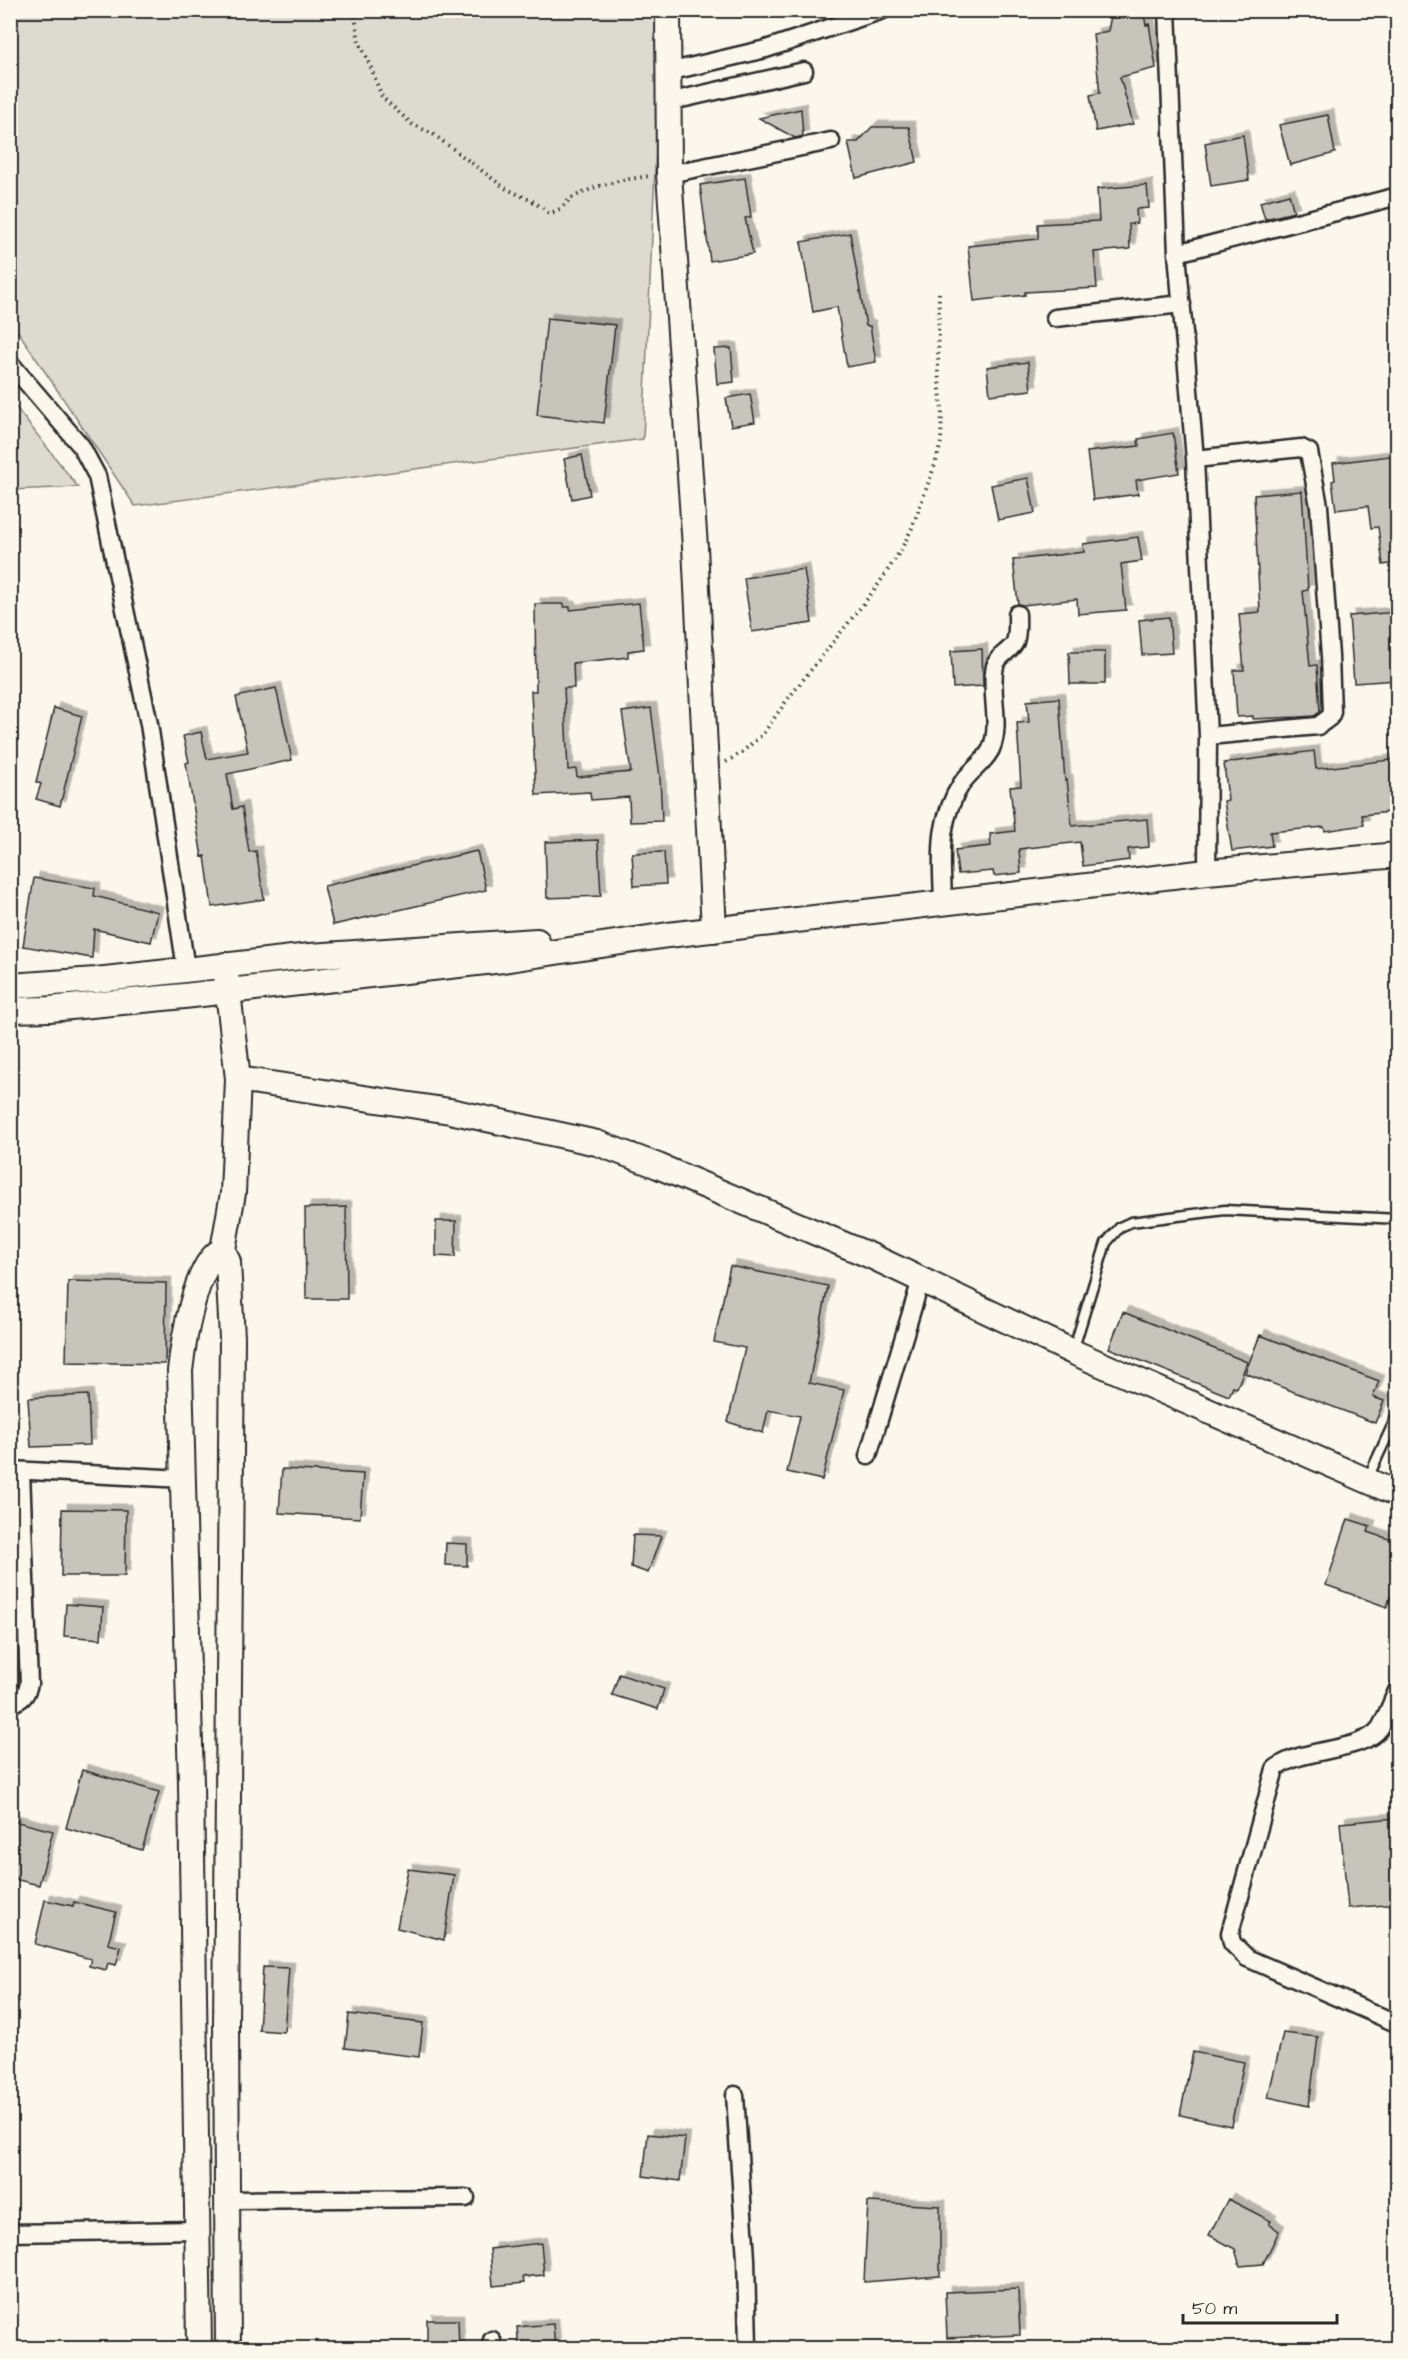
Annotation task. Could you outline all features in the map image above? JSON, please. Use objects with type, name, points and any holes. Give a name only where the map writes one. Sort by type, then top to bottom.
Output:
[{"type":"street","points":[[668,10],[669,174],[695,547],[714,930]]},
{"type":"street","points":[[668,72],[789,42],[883,10]]},
{"type":"street","points":[[1167,10],[1177,253],[1195,459],[1208,736],[1207,872]]},
{"type":"street","points":[[668,102],[804,71]]},
{"type":"street","points":[[669,174],[831,141]]},
{"type":"street","points":[[1177,253],[1398,196]]},
{"type":"street","points":[[1055,318],[1182,304]]},
{"type":"street","points":[[10,363],[81,446],[97,476],[109,523],[149,724],[186,969]]},
{"type":"street","points":[[1195,459],[1301,448],[1309,452],[1319,506],[1330,656],[1332,712],[1318,726],[1208,736]]},
{"type":"street","points":[[944,903],[942,852],[947,809],[968,774],[985,759],[991,748],[995,736],[995,668],[1014,642],[1017,614]]},
{"type":"street","points":[[10,1010],[50,1010],[109,1005],[525,957],[668,935],[1207,872],[1398,855]]},
{"type":"street","points":[[10,986],[96,980],[310,956],[668,935]]},
{"type":"street","points":[[225,965],[238,1079],[233,1193],[223,1250],[228,1262],[232,1338],[228,1850],[228,2349]]},
{"type":"street","points":[[238,1079],[450,1111],[529,1126],[597,1143],[871,1256],[1073,1352],[1398,1494]]},
{"type":"street","points":[[199,2349],[192,1852],[180,1371],[183,1341],[192,1302],[213,1256],[223,1250]]},
{"type":"street","points":[[868,1456],[921,1280]]},
{"type":"street","points":[[10,1704],[20,1701],[26,1694],[29,1684],[16,1470],[184,1479]]},
{"type":"street","points":[[1398,1689],[1378,1730],[1359,1742],[1290,1760],[1275,1769],[1230,1933],[1232,1943],[1247,1958],[1398,2024]]},
{"type":"street","points":[[192,1852],[228,1850]]},
{"type":"street","points":[[735,2095],[746,2259],[748,2349]]},
{"type":"street","points":[[227,2200],[466,2198]]},
{"type":"street","points":[[10,2232],[198,2230]]},
{"type":"lane","points":[[1073,1352],[1106,1243],[1120,1227],[1131,1222],[1225,1209],[1398,1219]]},
{"type":"lane","points":[[1366,1481],[1398,1413]]},
{"type":"path","points":[[354,10],[358,42],[368,60],[382,97],[412,124],[432,134],[505,188],[534,202],[548,212],[557,212],[571,198],[609,183],[669,174]]},
{"type":"path","points":[[705,769],[741,753],[763,734],[787,700],[876,588],[901,550],[912,528],[936,462],[940,442],[942,409],[938,371],[939,289]]},
{"type":"shaded area","points":[[12,11],[662,11],[643,439],[135,506],[11,321]]},
{"type":"shaded area","points":[[11,401],[78,487],[11,490]]},
{"type":"building","points":[[1112,10],[1143,10],[1146,25],[1149,24],[1156,68],[1120,77],[1133,124],[1096,131],[1090,95],[1100,93],[1093,34],[1108,31]]},
{"type":"building","points":[[801,109],[803,136],[795,138],[759,118]]},
{"type":"building","points":[[1328,115],[1335,153],[1290,165],[1279,125]]},
{"type":"building","points":[[872,127],[909,127],[917,162],[856,178],[848,142],[858,142]]},
{"type":"building","points":[[1243,135],[1249,180],[1211,186],[1205,143]]},
{"type":"building","points":[[745,178],[751,217],[745,218],[753,254],[710,261],[700,185]]},
{"type":"building","points":[[1147,185],[1149,208],[1136,209],[1137,223],[1129,224],[1130,249],[1094,252],[1097,288],[1025,292],[1025,295],[974,301],[968,246],[1038,239],[1038,224],[1099,221],[1097,189]]},
{"type":"building","points":[[1289,194],[1294,212],[1265,219],[1260,202]]},
{"type":"building","points":[[850,233],[866,326],[870,326],[876,362],[847,367],[837,307],[813,312],[801,242]]},
{"type":"building","points":[[547,318],[615,325],[604,423],[537,415]]},
{"type":"building","points":[[731,348],[734,382],[717,384],[714,349]]},
{"type":"building","points":[[1028,362],[1031,390],[990,395],[987,367]]},
{"type":"building","points":[[750,394],[755,422],[731,426],[726,398]]},
{"type":"building","points":[[1173,433],[1179,473],[1136,480],[1138,494],[1093,500],[1087,452],[1139,446],[1138,439]]},
{"type":"building","points":[[582,455],[590,495],[572,499],[564,459]]},
{"type":"building","points":[[1398,455],[1398,563],[1383,565],[1378,527],[1371,528],[1368,506],[1336,510],[1332,481],[1335,480],[1333,463]]},
{"type":"building","points":[[1028,478],[1035,513],[998,520],[991,485]]},
{"type":"building","points":[[1302,491],[1308,590],[1303,591],[1310,666],[1317,665],[1320,712],[1314,716],[1299,717],[1253,719],[1253,716],[1237,717],[1234,670],[1244,670],[1239,614],[1260,612],[1254,495]]},
{"type":"building","points":[[1138,537],[1142,561],[1121,564],[1126,610],[1078,614],[1077,599],[1018,604],[1013,560],[1084,552],[1083,544]]},
{"type":"building","points":[[804,569],[812,623],[752,632],[744,578]]},
{"type":"building","points":[[639,603],[644,649],[628,651],[628,657],[573,663],[574,688],[564,688],[568,770],[576,769],[577,777],[631,772],[622,712],[651,708],[660,777],[662,821],[630,822],[629,797],[591,800],[590,792],[536,795],[531,691],[536,691],[535,604],[564,604],[564,607],[570,607],[570,610]]},
{"type":"building","points":[[1398,612],[1398,680],[1354,683],[1349,616]]},
{"type":"building","points":[[1169,617],[1172,653],[1142,655],[1139,620]]},
{"type":"building","points":[[982,649],[983,686],[953,688],[951,651]]},
{"type":"building","points":[[1069,652],[1105,652],[1105,684],[1070,684]]},
{"type":"building","points":[[276,688],[292,760],[227,774],[233,809],[242,807],[249,852],[256,851],[264,899],[212,907],[183,736],[201,732],[207,759],[248,752],[236,697]]},
{"type":"building","points":[[1059,698],[1065,781],[1067,780],[1072,826],[1147,819],[1149,847],[1128,849],[1129,860],[1083,866],[1080,842],[1019,849],[1021,873],[994,876],[993,871],[958,874],[955,850],[991,846],[990,834],[1015,831],[1010,787],[1021,786],[1017,723],[1029,722],[1027,701]]},
{"type":"building","points":[[54,708],[82,716],[60,806],[36,799],[41,784],[36,782]]},
{"type":"building","points":[[1314,751],[1316,769],[1398,759],[1398,811],[1362,815],[1364,825],[1325,831],[1324,827],[1270,832],[1272,846],[1232,851],[1224,801],[1228,800],[1224,763]]},
{"type":"building","points":[[598,840],[601,896],[547,898],[545,842]]},
{"type":"building","points":[[477,851],[486,890],[333,925],[324,886]]},
{"type":"building","points":[[664,852],[666,884],[634,886],[632,853]]},
{"type":"building","points":[[34,878],[95,888],[94,896],[158,912],[151,942],[94,929],[92,958],[23,946]]},
{"type":"building","points":[[346,1207],[347,1299],[306,1299],[305,1208]]},
{"type":"building","points":[[436,1221],[456,1221],[455,1257],[436,1256]]},
{"type":"building","points":[[730,1266],[828,1286],[809,1383],[844,1390],[822,1480],[787,1472],[800,1416],[768,1410],[763,1433],[728,1422],[745,1348],[714,1342]]},
{"type":"building","points":[[68,1281],[166,1283],[165,1364],[66,1362]]},
{"type":"building","points":[[1123,1312],[1247,1362],[1237,1388],[1233,1387],[1229,1396],[1109,1348]]},
{"type":"building","points":[[1260,1335],[1379,1381],[1373,1397],[1384,1401],[1375,1423],[1245,1373]]},
{"type":"building","points":[[88,1395],[90,1445],[31,1447],[28,1398]]},
{"type":"building","points":[[282,1469],[363,1474],[360,1518],[279,1513]]},
{"type":"building","points":[[62,1509],[126,1510],[125,1576],[61,1576]]},
{"type":"building","points":[[1348,1519],[1370,1526],[1368,1532],[1398,1542],[1398,1597],[1391,1595],[1387,1607],[1326,1585]]},
{"type":"building","points":[[633,1535],[661,1536],[648,1573],[631,1567]]},
{"type":"building","points":[[446,1543],[467,1544],[467,1566],[445,1565]]},
{"type":"building","points":[[66,1604],[103,1607],[101,1639],[64,1636]]},
{"type":"building","points":[[619,1674],[664,1689],[658,1709],[612,1695]]},
{"type":"building","points":[[82,1770],[159,1792],[142,1850],[66,1828]]},
{"type":"building","points":[[1396,1818],[1398,1904],[1348,1908],[1340,1823]]},
{"type":"building","points":[[10,1820],[53,1831],[39,1885],[10,1878]]},
{"type":"building","points":[[408,1869],[454,1875],[444,1940],[397,1928]]},
{"type":"building","points":[[45,1900],[73,1906],[74,1902],[116,1912],[108,1944],[121,1947],[116,1965],[108,1963],[106,1970],[89,1966],[91,1959],[35,1944]]},
{"type":"building","points":[[263,1967],[289,1968],[284,2032],[259,2030]]},
{"type":"building","points":[[349,2014],[423,2023],[419,2057],[345,2048]]},
{"type":"building","points":[[1283,2033],[1318,2037],[1309,2106],[1268,2097]]},
{"type":"building","points":[[1193,2052],[1244,2062],[1231,2126],[1180,2115]]},
{"type":"building","points":[[648,2134],[685,2138],[680,2181],[643,2176]]},
{"type":"building","points":[[1228,2199],[1271,2221],[1269,2224],[1279,2231],[1263,2264],[1240,2266],[1235,2249],[1209,2235]]},
{"type":"building","points":[[868,2202],[940,2206],[940,2276],[864,2282]]},
{"type":"building","points":[[541,2243],[544,2275],[523,2277],[524,2283],[493,2286],[490,2249]]},
{"type":"building","points":[[1018,2289],[1020,2335],[947,2338],[945,2292]]},
{"type":"building","points":[[427,2320],[458,2320],[459,2349],[427,2349]]},
{"type":"building","points":[[553,2324],[555,2349],[519,2349],[517,2327]]}]
